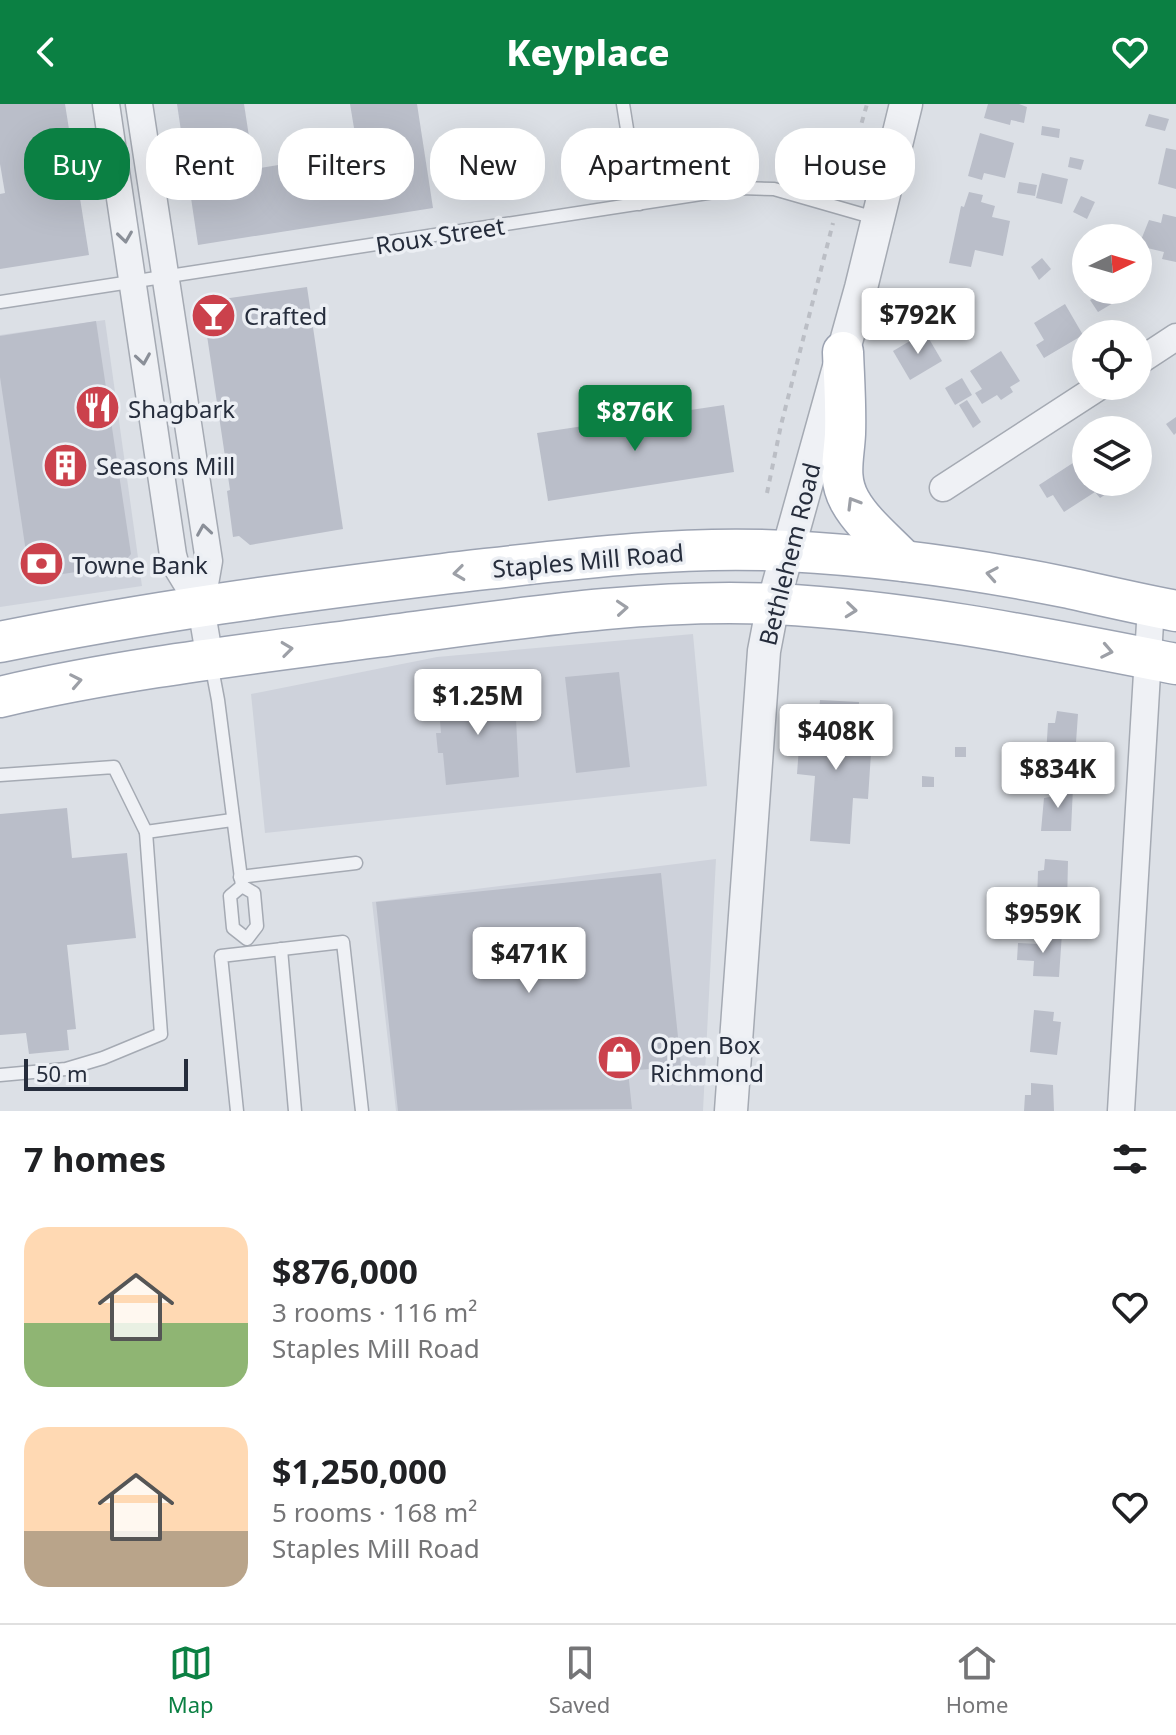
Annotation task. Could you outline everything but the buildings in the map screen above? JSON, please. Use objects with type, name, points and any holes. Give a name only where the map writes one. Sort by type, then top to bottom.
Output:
[{"type":"main road","points":[[843,352],[843,485],[850,502],[904,561]]},
{"type":"main road","name":"Staples Mill Road","points":[[0,642],[96,623],[267,596],[609,554],[685,550],[787,551],[904,561],[1053,585],[1164,609]]},
{"type":"main road","name":"Staples Mill Road","points":[[0,697],[91,678],[210,660],[582,611],[707,604],[773,604],[928,618],[1162,661]]},
{"type":"street","points":[[106,104],[173,555],[176,566],[201,607]]},
{"type":"street","points":[[139,104],[209,561],[201,607],[210,660]]},
{"type":"street","name":"Bethlehem Road","points":[[731,1111],[764,651],[773,604],[843,352],[906,104]]},
{"type":"street","points":[[1152,353],[1176,337]]},
{"type":"street","points":[[943,488],[1078,400]]},
{"type":"street","points":[[1121,1111],[1162,661],[1164,609]]},
{"type":"lane","points":[[623,104],[639,204]]},
{"type":"lane","name":"Roux Street","points":[[0,302],[740,188],[785,192],[878,219]]},
{"type":"lane","points":[[210,660],[241,881],[254,893],[257,926],[247,939]]},
{"type":"lane","points":[[0,775],[114,767],[146,832],[161,1034],[103,1058],[66,1069],[0,1075]]},
{"type":"lane","points":[[146,832],[232,820]]},
{"type":"lane","points":[[249,953],[247,939],[233,928],[230,896],[241,881],[356,863]]},
{"type":"lane","points":[[237,1111],[221,956],[343,942],[362,1111]]},
{"type":"lane","points":[[281,949],[295,1111]]},
{"type":"path","points":[[767,493],[807,321],[867,104]]},
{"type":"shaded area","name":"Seasons Mill","points":[[105,320],[142,586],[0,607],[0,335]]},
{"type":"shaded area","points":[[693,634],[707,786],[265,833],[251,694],[437,657]]},
{"type":"shaded area","points":[[716,859],[703,1111],[396,1111],[372,902]]},
{"type":"place","name":"Crafted","points":[[213,315]]},
{"type":"place","name":"Shagbark","points":[[97,408]]},
{"type":"place","name":"Seasons Mill","points":[[65,465]]},
{"type":"place","name":"Towne Bank","points":[[41,564]]},
{"type":"place","name":"Open Box Richmond","points":[[619,1058]]}]
